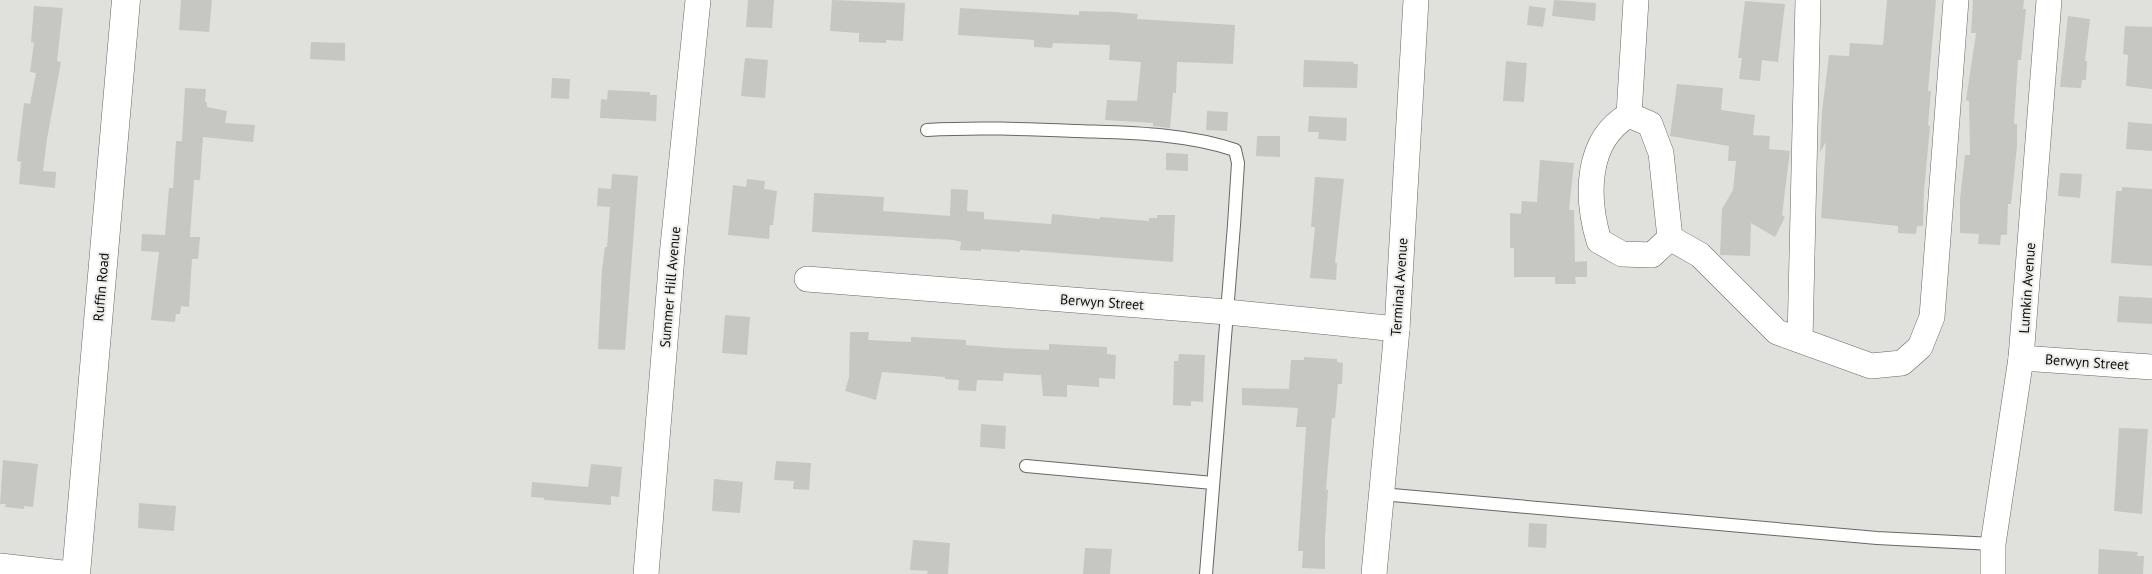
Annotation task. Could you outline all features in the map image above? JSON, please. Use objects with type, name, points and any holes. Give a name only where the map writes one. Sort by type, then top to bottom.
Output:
[{"type":"street","name":"Ruffin Road","points":[[76,574],[126,0]]},
{"type":"street","name":"Summer Hill Avenue","points":[[646,574],[672,256],[698,0]]},
{"type":"street","name":"Terminal Avenue","points":[[1374,574],[1397,329],[1416,0]]},
{"type":"street","points":[[1629,115],[1636,0]]},
{"type":"street","points":[[1800,340],[1808,0]]},
{"type":"street","points":[[1670,238],[1700,255],[1777,332],[1871,366],[1902,363],[1920,347],[1932,317],[1956,0]]},
{"type":"street","name":"Lumkin Avenue","points":[[1993,574],[1993,544],[2021,358],[2049,0]]},
{"type":"street","points":[[1629,115],[1618,122],[1601,145],[1590,177],[1593,220],[1600,241],[1622,254],[1652,255],[1670,238]]},
{"type":"street","points":[[1629,115],[1650,124],[1661,153],[1670,238]]},
{"type":"street","name":"Berwyn Street","points":[[807,279],[1227,312],[1397,329]]},
{"type":"street","name":"Berwyn Street","points":[[2021,358],[2152,367]]},
{"type":"street","points":[[0,566],[70,574]]},
{"type":"lane","points":[[927,130],[975,127],[1130,133],[1210,142],[1235,150],[1238,163],[1206,574]]},
{"type":"lane","points":[[1026,466],[1214,482]]},
{"type":"lane","points":[[1381,494],[1877,538],[1993,544]]},
{"type":"building","points":[[181,0],[212,0],[209,32],[179,30]]},
{"type":"building","points":[[748,0],[774,0],[772,28],[746,27]]},
{"type":"building","points":[[832,0],[905,3],[903,41],[886,40],[886,43],[859,42],[859,33],[830,31]]},
{"type":"building","points":[[1554,0],[1596,3],[1595,21],[1552,16]]},
{"type":"building","points":[[1887,0],[1936,0],[1928,91],[1931,91],[1928,125],[1930,126],[1923,226],[1917,226],[1916,234],[1898,233],[1898,226],[1821,218],[1826,142],[1820,152],[1822,111],[1829,55],[1849,56],[1850,43],[1883,45]]},
{"type":"building","points":[[1973,0],[2024,0],[2023,9],[2026,9],[2021,60],[2018,60],[2014,124],[2017,124],[2017,146],[2011,204],[2008,204],[2007,235],[2001,235],[2000,245],[1978,244],[1979,234],[1960,233],[1960,199],[1965,155],[1970,155],[1969,101],[1966,100],[1976,33],[1971,33]]},
{"type":"building","points":[[1745,1],[1785,4],[1778,62],[1762,60],[1760,81],[1739,79],[1742,58],[1738,58]]},
{"type":"building","points":[[34,6],[63,8],[57,61],[61,62],[43,171],[56,172],[55,188],[19,184],[21,162],[17,161],[24,103],[30,104],[36,73],[30,72],[34,43],[31,42]]},
{"type":"building","points":[[1529,6],[1546,8],[1543,27],[1527,25]]},
{"type":"building","points":[[960,8],[1079,15],[1079,11],[1115,12],[1138,14],[1137,19],[1235,25],[1233,64],[1177,62],[1176,93],[1173,93],[1170,128],[1153,126],[1153,123],[1105,120],[1107,100],[1137,101],[1141,62],[1109,60],[1110,45],[1053,43],[1052,48],[1034,47],[1034,40],[958,35]]},
{"type":"building","points":[[2068,16],[2090,19],[2085,61],[2087,61],[2086,80],[2082,80],[2081,88],[2060,87]]},
{"type":"building","points":[[2125,26],[2152,27],[2152,89],[2126,86],[2128,55],[2123,54]]},
{"type":"building","points":[[311,42],[345,43],[345,61],[310,59]]},
{"type":"building","points":[[745,58],[768,60],[765,98],[741,96]]},
{"type":"building","points":[[1304,60],[1353,62],[1358,64],[1357,88],[1303,87]]},
{"type":"building","points":[[1506,61],[1527,63],[1524,102],[1503,101]]},
{"type":"building","points":[[552,78],[570,79],[569,99],[551,98]]},
{"type":"building","points":[[1677,84],[1723,88],[1721,110],[1755,115],[1753,135],[1770,136],[1769,149],[1790,151],[1782,215],[1785,217],[1775,237],[1751,223],[1750,256],[1720,255],[1722,209],[1733,190],[1736,161],[1728,161],[1729,146],[1670,136]]},
{"type":"building","points":[[185,88],[206,89],[205,102],[207,102],[207,107],[227,111],[225,123],[255,125],[253,142],[203,137],[200,180],[194,180],[190,237],[200,237],[198,259],[192,259],[189,307],[181,306],[180,314],[176,314],[175,322],[151,320],[159,252],[141,251],[142,234],[165,235],[169,188],[173,188],[176,141],[182,141]]},
{"type":"building","points":[[608,90],[650,92],[650,95],[657,95],[656,121],[600,118],[601,99],[607,100]]},
{"type":"building","points":[[1207,111],[1228,112],[1227,131],[1206,130]]},
{"type":"building","points":[[1309,116],[1347,118],[1346,141],[1318,139],[1319,132],[1308,132]]},
{"type":"building","points":[[2128,122],[2152,124],[2152,151],[2126,149]]},
{"type":"building","points":[[1257,136],[1280,136],[1280,157],[1256,156]]},
{"type":"building","points":[[1166,153],[1188,154],[1188,171],[1166,170]]},
{"type":"building","points":[[1540,160],[1574,163],[1569,210],[1574,210],[1575,262],[1587,261],[1587,277],[1575,277],[1576,284],[1555,284],[1555,277],[1514,277],[1514,248],[1510,248],[1510,213],[1521,214],[1522,201],[1537,202]]},
{"type":"building","points":[[2060,173],[2082,174],[2080,198],[2058,196]]},
{"type":"building","points":[[612,174],[638,176],[625,350],[598,349],[602,270],[605,247],[607,247],[610,207],[597,206],[598,188],[611,189]]},
{"type":"building","points":[[1315,177],[1344,179],[1335,263],[1337,263],[1336,280],[1310,278],[1315,227],[1311,227]]},
{"type":"building","points":[[747,179],[765,181],[764,189],[777,191],[773,225],[770,225],[769,239],[728,235],[733,185],[746,187]]},
{"type":"building","points":[[2122,187],[2152,189],[2152,266],[2111,263],[2116,191],[2122,191]]},
{"type":"building","points":[[951,189],[968,190],[967,211],[984,212],[984,219],[1051,224],[1052,214],[1100,219],[1100,217],[1149,221],[1149,218],[1157,218],[1157,215],[1175,215],[1173,262],[1020,250],[1020,252],[981,249],[981,251],[960,250],[961,242],[954,240],[812,232],[814,193],[884,197],[883,211],[950,216]]},
{"type":"building","points":[[2119,296],[2152,298],[2152,324],[2117,322]]},
{"type":"building","points":[[725,315],[750,317],[747,355],[722,353]]},
{"type":"building","points":[[850,332],[869,332],[868,340],[911,342],[911,337],[966,340],[966,345],[1003,348],[1049,350],[1049,344],[1107,347],[1107,354],[1116,355],[1115,379],[1099,378],[1099,387],[1067,385],[1067,397],[1043,396],[1041,375],[1004,373],[1003,381],[977,380],[976,391],[958,390],[959,380],[945,379],[945,377],[882,372],[876,400],[845,391],[849,377]]},
{"type":"building","points":[[1179,354],[1205,355],[1203,402],[1191,401],[1191,406],[1173,405],[1174,361],[1178,361]]},
{"type":"building","points":[[1304,357],[1337,359],[1337,362],[1343,363],[1342,384],[1338,384],[1335,418],[1332,418],[1326,489],[1328,490],[1325,569],[1302,568],[1303,551],[1298,551],[1306,427],[1296,427],[1298,408],[1242,405],[1242,388],[1289,389],[1291,360],[1304,360]]},
{"type":"building","points":[[981,424],[1006,426],[1005,449],[980,447]]},
{"type":"building","points":[[2119,428],[2148,429],[2142,514],[2114,511]]},
{"type":"building","points":[[3,460],[38,464],[33,507],[24,506],[24,509],[5,507],[6,504],[0,504]]},
{"type":"building","points":[[776,461],[811,463],[809,490],[793,489],[794,481],[774,480]]},
{"type":"building","points":[[591,464],[622,467],[619,497],[611,496],[611,505],[544,500],[544,498],[531,497],[532,482],[588,487]]},
{"type":"building","points":[[714,479],[743,482],[740,513],[712,511]]},
{"type":"building","points":[[139,503],[176,506],[174,531],[138,528]]},
{"type":"building","points":[[1529,523],[1547,524],[1546,548],[1528,547]]},
{"type":"building","points":[[913,540],[950,543],[948,574],[927,574],[928,571],[910,570]]},
{"type":"building","points":[[1085,548],[1112,549],[1110,574],[1083,574]]},
{"type":"building","points":[[2099,549],[2138,552],[2137,556],[2144,556],[2143,574],[2098,574]]}]
